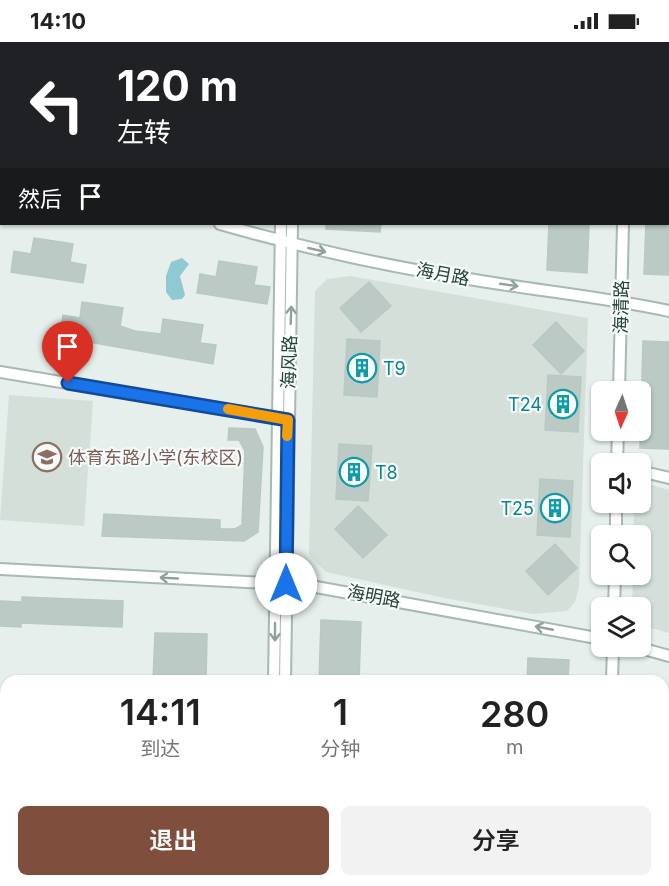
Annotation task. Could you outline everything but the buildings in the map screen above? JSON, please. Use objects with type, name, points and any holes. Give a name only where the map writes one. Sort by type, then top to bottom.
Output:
[{"type":"street","name":"海月路","points":[[224,225],[287,242],[473,280],[621,300],[669,311]]},
{"type":"street","name":"海风路","points":[[281,225],[287,242]]},
{"type":"street","name":"海风路","points":[[274,675],[280,584],[287,242],[292,225]]},
{"type":"street","name":"海清路","points":[[619,381],[623,225]]},
{"type":"street","points":[[0,372],[283,419]]},
{"type":"street","points":[[651,474],[669,478]]},
{"type":"street","name":"海明路","points":[[0,569],[336,589],[591,637]]},
{"type":"street","name":"海风路","points":[[280,584],[285,675]]},
{"type":"street","points":[[651,651],[669,656]]},
{"type":"street","points":[[612,675],[613,657]]},
{"type":"shaded area","points":[[350,276],[588,318],[579,587],[575,602],[567,611],[533,614],[444,598],[326,572],[309,555],[315,291],[327,279]]},
{"type":"shaded area","name":"体育东路小学(东校区)","points":[[9,395],[93,401],[84,526],[0,520]]},
{"type":"shaded area","points":[[651,485],[669,490],[669,633],[651,628],[651,597],[632,597],[633,585],[651,585],[651,525],[633,525],[634,513],[651,513]]},
{"type":"water","points":[[182,258],[189,264],[180,276],[185,295],[182,299],[172,300],[166,292],[166,276],[171,262]]},
{"type":"slow traffic","points":[[228,409],[288,420],[287,436]]},
{"type":"place","name":"T9","points":[[362,368]]},
{"type":"place","name":"T24","points":[[563,404]]},
{"type":"place","name":"体育东路小学(东校区)","points":[[47,457]]},
{"type":"place","name":"T8","points":[[354,472]]},
{"type":"place","name":"T25","points":[[555,508]]},
{"type":"route","points":[[68,383],[288,420],[286,584]]}]
